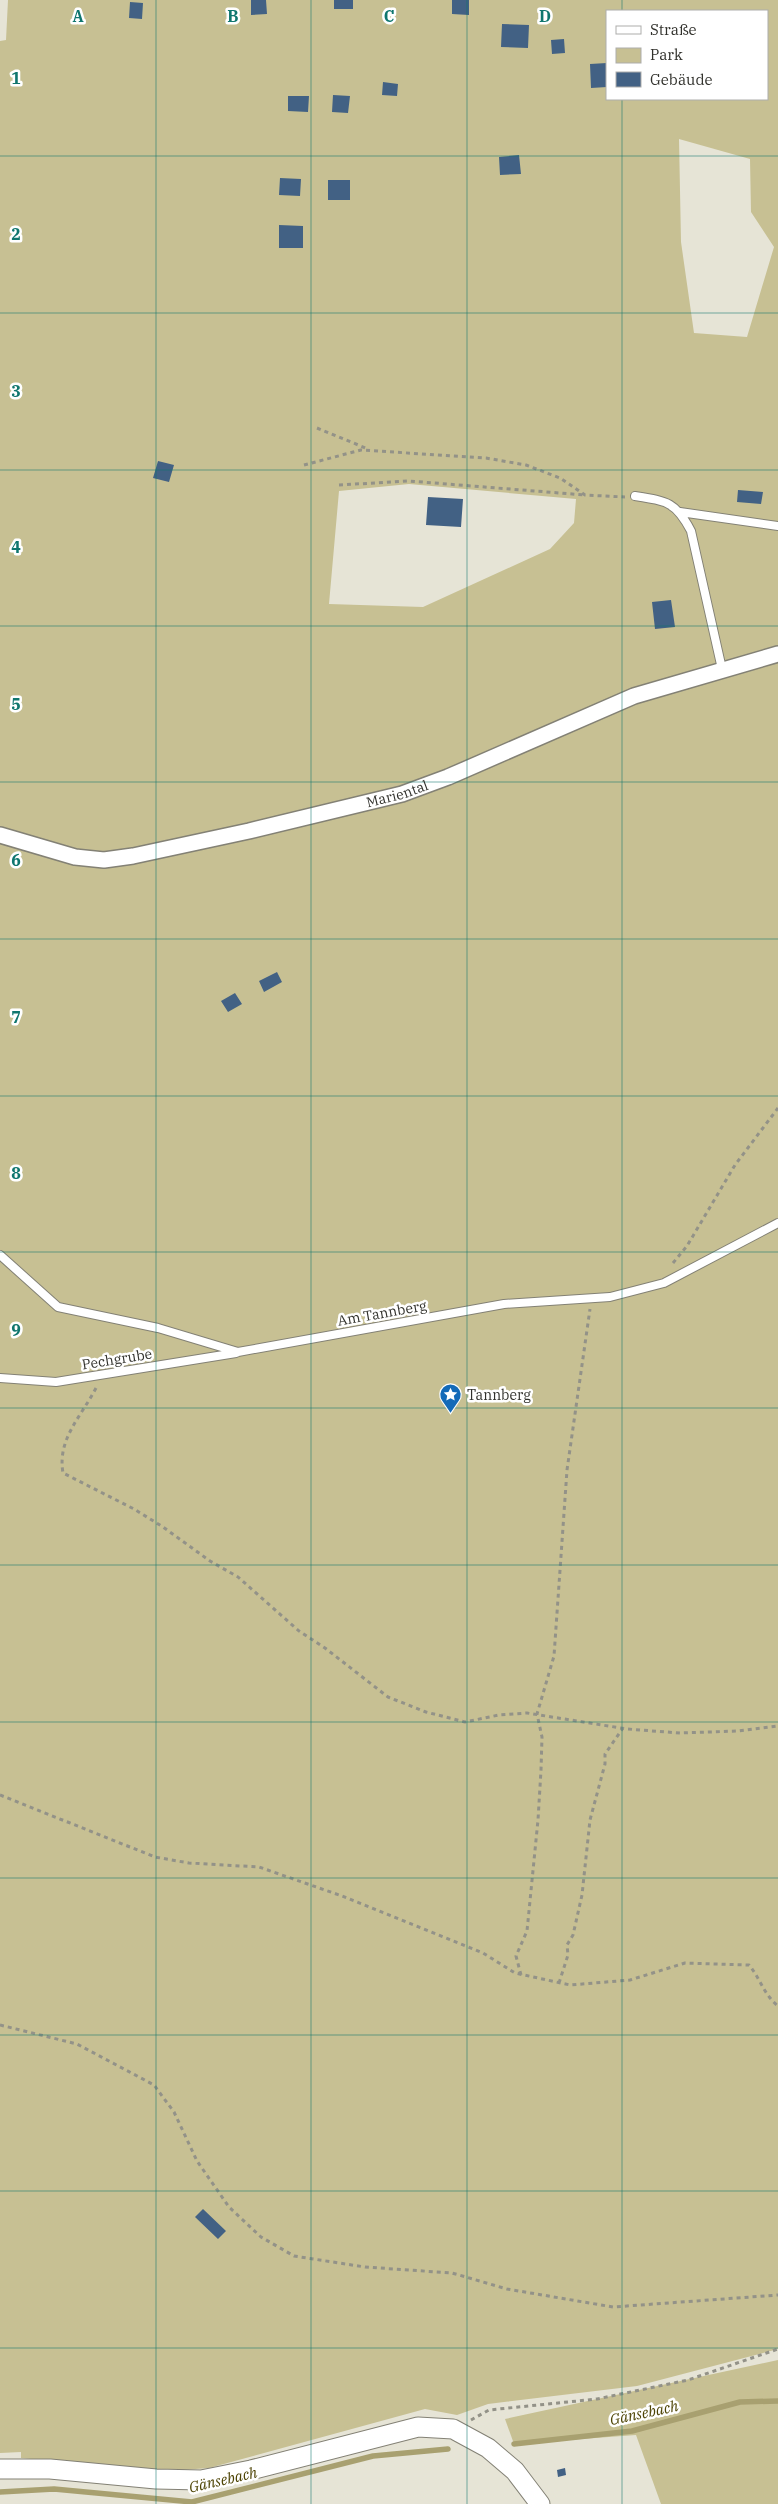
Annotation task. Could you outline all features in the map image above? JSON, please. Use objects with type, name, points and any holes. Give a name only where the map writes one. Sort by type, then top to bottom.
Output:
[{"type":"street","name":"Mariental","points":[[0,835],[75,857],[104,860],[134,856],[249,831],[402,794],[457,773],[634,696],[778,654]]},
{"type":"street","points":[[0,2469],[50,2470],[156,2479],[201,2480],[250,2470],[418,2426],[453,2429],[488,2448],[515,2471],[540,2504]]},
{"type":"lane","points":[[636,496],[660,500],[674,506],[680,512],[691,532],[722,669]]},
{"type":"lane","points":[[680,512],[778,526]]},
{"type":"lane","name":"Am Tannberg","points":[[0,1255],[58,1307],[158,1328],[238,1352],[504,1304],[610,1297],[664,1283],[778,1223]]},
{"type":"lane","name":"Pechgrube","points":[[0,1378],[56,1382],[238,1352]]},
{"type":"path","points":[[317,428],[371,450]]},
{"type":"path","points":[[304,465],[361,450],[486,458],[526,465],[560,478],[585,495]]},
{"type":"path","points":[[339,485],[409,481],[612,498],[636,496]]},
{"type":"path","points":[[656,1285],[687,1246],[735,1165],[778,1108]]},
{"type":"path","points":[[522,1975],[516,1956],[527,1931],[538,1820],[542,1737],[537,1714],[554,1656],[567,1470],[592,1298]]},
{"type":"path","points":[[103,1374],[64,1442],[60,1460],[63,1473],[134,1509],[238,1577],[299,1631],[388,1697],[426,1712],[465,1722],[500,1715],[537,1714],[623,1728],[680,1733],[738,1731],[778,1726]]},
{"type":"path","points":[[559,1983],[568,1955],[567,1946],[573,1935],[582,1895],[590,1820],[605,1764],[605,1754],[623,1728]]},
{"type":"path","points":[[0,1796],[155,1857],[189,1863],[259,1867],[334,1893],[483,1952],[515,1973],[522,1975],[570,1985],[630,1980],[686,1963],[749,1965],[757,1974],[764,1992],[778,2006]]},
{"type":"path","points":[[0,2025],[77,2044],[154,2085],[174,2112],[197,2161],[229,2207],[261,2238],[294,2256],[366,2267],[452,2272],[507,2289],[613,2306],[778,2295]]},
{"type":"path","points":[[453,2429],[489,2410],[597,2399],[670,2384],[688,2380],[778,2349]]},
{"type":"green space","points":[[8,0],[778,0],[778,2349],[637,2386],[488,2404],[457,2415],[425,2409],[209,2468],[156,2472],[21,2458],[21,2452],[0,2453],[0,41],[6,40]],"holes":[[[679,139],[750,159],[751,212],[774,247],[747,337],[694,333],[681,242]],[[409,484],[576,499],[574,523],[550,549],[423,607],[329,604],[339,491]]]},
{"type":"green space","points":[[778,2360],[778,2504],[661,2504],[636,2435],[514,2444],[505,2419]]},
{"type":"building","points":[[251,0],[266,0],[267,14],[251,15]]},
{"type":"building","points":[[334,0],[353,0],[353,9],[334,9]]},
{"type":"building","points":[[452,0],[469,0],[469,15],[452,14]]},
{"type":"building","points":[[130,2],[143,3],[142,19],[129,18]]},
{"type":"building","points":[[502,24],[529,25],[528,48],[501,47]]},
{"type":"building","points":[[564,39],[565,53],[552,54],[551,40]]},
{"type":"building","points":[[606,63],[606,87],[591,88],[590,64]]},
{"type":"building","points":[[383,82],[398,84],[397,96],[382,95]]},
{"type":"building","points":[[333,95],[350,96],[348,113],[332,112]]},
{"type":"building","points":[[288,96],[309,96],[308,112],[288,111]]},
{"type":"building","points":[[519,155],[521,174],[500,175],[499,157]]},
{"type":"building","points":[[280,178],[301,179],[300,196],[279,195]]},
{"type":"building","points":[[328,180],[350,180],[350,200],[328,200]]},
{"type":"building","points":[[279,225],[303,226],[303,248],[279,248]]},
{"type":"building","points":[[158,461],[174,465],[169,482],[153,478]]},
{"type":"building","points":[[738,490],[763,492],[761,504],[737,502]]},
{"type":"building","points":[[428,497],[463,499],[461,527],[426,525]]},
{"type":"building","points":[[671,600],[675,627],[655,629],[652,602]]},
{"type":"building","points":[[277,972],[282,982],[264,992],[259,981]]},
{"type":"building","points":[[235,993],[242,1004],[228,1012],[221,1001]]},
{"type":"building","points":[[203,2209],[226,2231],[218,2239],[195,2217]]},
{"type":"building","points":[[565,2468],[566,2475],[558,2477],[557,2470]]},
{"type":"waterway","name":"Gänsebach","points":[[514,2444],[632,2431],[740,2402],[778,2401]]},
{"type":"waterway","name":"Gänsebach","points":[[0,2492],[54,2489],[192,2502],[373,2456],[448,2449]]},
{"type":"place","name":"Tannberg","points":[[451,1414]]}]
